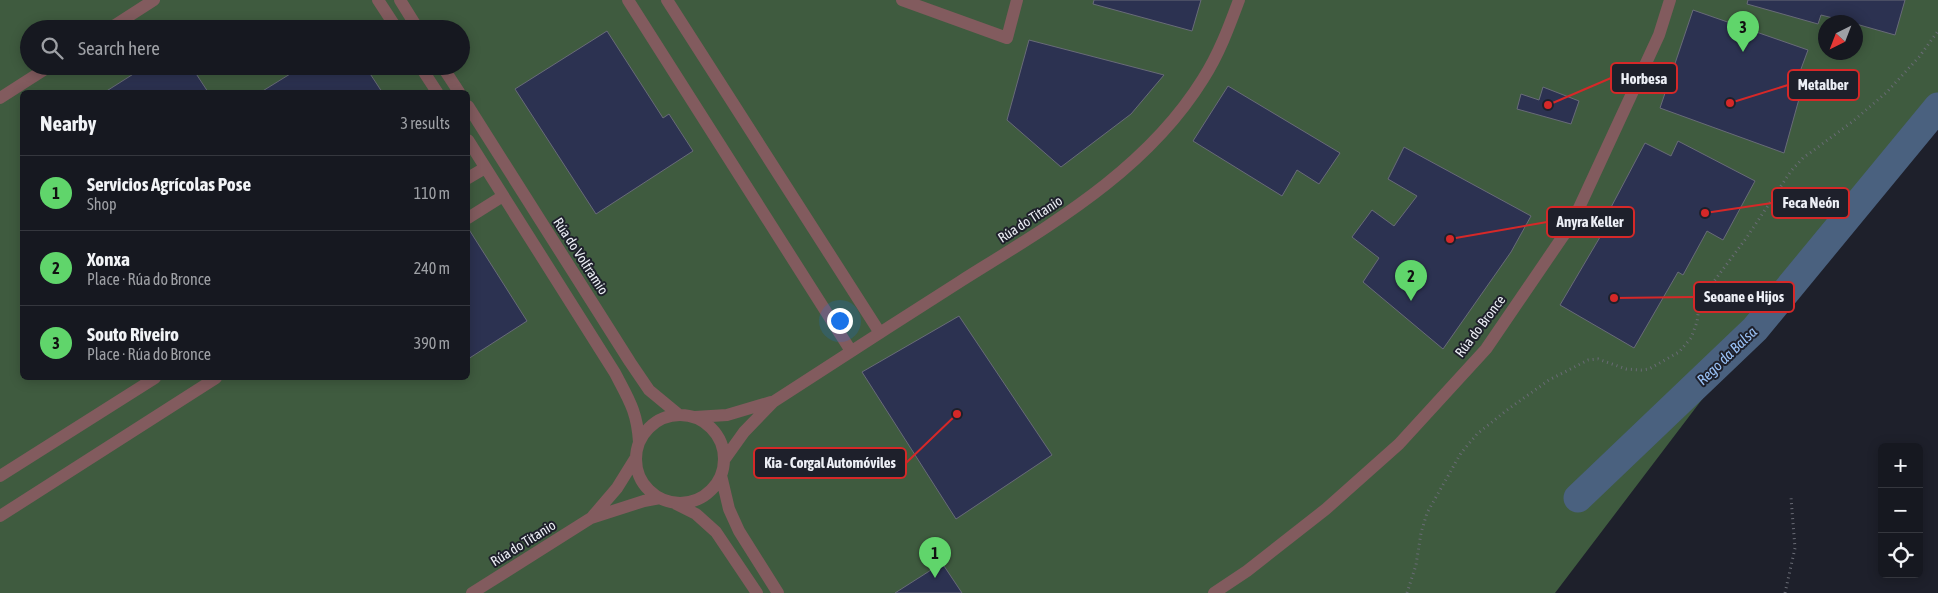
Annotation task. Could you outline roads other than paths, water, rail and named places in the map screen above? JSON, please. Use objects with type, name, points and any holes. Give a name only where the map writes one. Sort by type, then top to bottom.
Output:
[{"type":"street","points":[[123,20],[154,0]]},
{"type":"street","points":[[378,0],[391,20]]},
{"type":"street","points":[[400,0],[412,20]]},
{"type":"street","points":[[628,0],[851,351]]},
{"type":"street","points":[[667,0],[880,332]]},
{"type":"street","points":[[902,0],[1007,38],[1017,0]]},
{"type":"street","name":"Rúa do Titanio","points":[[773,402],[1040,231],[1111,181],[1138,158],[1180,112],[1203,79],[1217,55],[1239,0]]},
{"type":"street","name":"Rúa do Bronce","points":[[1214,593],[1247,571],[1326,510],[1399,444],[1486,349],[1572,223],[1659,35],[1670,0]]},
{"type":"street","points":[[0,98],[36,75]]},
{"type":"street","points":[[426,75],[436,90]]},
{"type":"street","points":[[448,75],[458,90]]},
{"type":"street","name":"Rúa do Volframio","points":[[470,109],[649,390],[678,414]]},
{"type":"street","points":[[470,143],[615,373],[634,408],[638,422],[639,442],[635,459],[618,488],[591,518]]},
{"type":"street","points":[[470,177],[485,168]]},
{"type":"street","points":[[470,217],[503,196]]},
{"type":"street","points":[[0,476],[152,380]]},
{"type":"street","points":[[0,516],[213,380]]},
{"type":"street","points":[[639,442],[650,428],[663,419],[678,414],[694,417],[727,415],[773,402]]},
{"type":"street","points":[[724,460],[744,432],[773,402]]},
{"type":"street","points":[[674,503],[689,502],[703,497],[714,487],[721,475],[724,460],[723,448],[708,424],[694,417]]},
{"type":"street","points":[[635,459],[639,476],[647,489],[660,498],[696,514],[716,532],[757,593]]},
{"type":"street","points":[[721,475],[729,509],[739,531],[778,593]]},
{"type":"street","points":[[591,518],[644,501],[660,498]]},
{"type":"street","name":"Rúa do Titanio","points":[[472,593],[591,518]]},
{"type":"waterway","name":"Rego da Balsa","points":[[1578,498],[1755,329],[1938,107]]},
{"type":"place","name":"Souto Riveiro","points":[[1743,52]]},
{"type":"place","name":"Metalber","points":[[1730,103]]},
{"type":"place","name":"Horbesa","points":[[1548,105]]},
{"type":"place","name":"Feca Neón","points":[[1705,213]]},
{"type":"place","name":"Anyra Keller","points":[[1450,239]]},
{"type":"place","name":"Seoane e Hijos","points":[[1614,298]]},
{"type":"place","name":"Xonxa","points":[[1411,301]]},
{"type":"place","name":"Kia - Corgal Automóviles","points":[[957,414]]},
{"type":"place","name":"Servicios Agrícolas Pose","points":[[935,578]]}]
